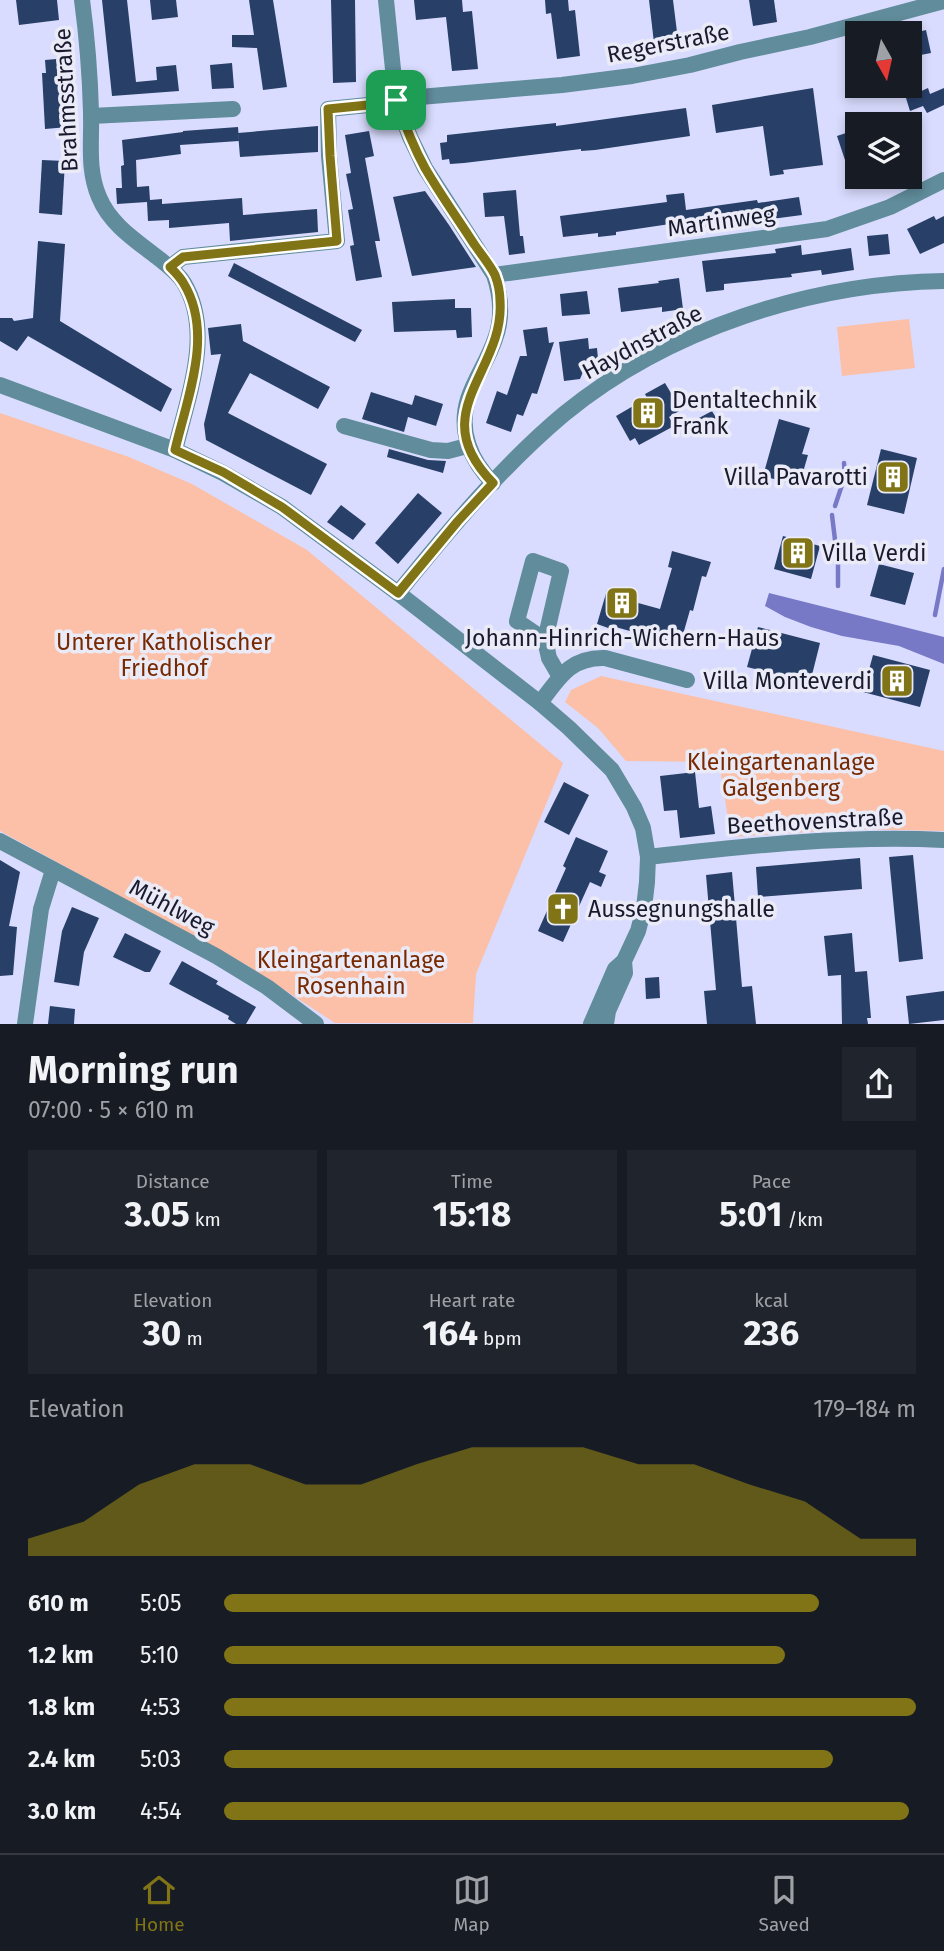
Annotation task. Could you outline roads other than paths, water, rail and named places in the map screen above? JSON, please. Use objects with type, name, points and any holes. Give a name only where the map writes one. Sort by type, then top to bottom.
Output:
[{"type":"street","name":"Brahmsstraße","points":[[82,0],[89,61],[92,178],[99,198],[120,228],[170,267],[184,283],[194,306],[199,332],[196,364],[175,450]]},
{"type":"street","points":[[386,0],[396,100],[425,168],[494,275],[500,302],[496,338],[468,400],[465,422],[467,446],[480,470],[493,483]]},
{"type":"street","name":"Regerstraße","points":[[170,267],[183,257],[337,241],[328,109],[645,74],[942,5]]},
{"type":"street","points":[[91,116],[233,109]]},
{"type":"street","name":"Martinweg","points":[[494,275],[828,229],[890,207],[944,180]]},
{"type":"street","name":"Haydnstraße","points":[[398,593],[458,521],[530,446],[594,391],[623,372],[706,330],[749,314],[831,292],[944,281]]},
{"type":"street","points":[[0,385],[175,450],[223,472],[282,507],[540,703],[611,770],[634,807],[643,828],[648,857],[644,908],[638,931],[624,961],[615,969],[591,1024]]},
{"type":"street","points":[[344,426],[431,450],[448,451],[467,446]]},
{"type":"street","points":[[545,640],[549,657],[560,677]]},
{"type":"street","points":[[540,703],[560,677],[579,662],[591,658],[605,659],[687,680]]},
{"type":"street","name":"Beethovenstraße","points":[[648,857],[874,838],[944,840]]},
{"type":"street","name":"Mühlweg","points":[[0,841],[216,956],[267,987],[316,1024]]},
{"type":"street","points":[[25,1024],[41,909],[53,870]]},
{"type":"street","points":[[606,1024],[608,1011],[625,973],[624,961]]},
{"type":"waterway","points":[[835,506],[845,476],[844,463]]},
{"type":"waterway","points":[[832,515],[838,586]]},
{"type":"waterway","points":[[935,615],[944,569]]},
{"type":"place","name":"Dentaltechnik Frank","points":[[648,413]]},
{"type":"place","name":"Villa Pavarotti","points":[[893,477]]},
{"type":"place","name":"Villa Verdi","points":[[798,553]]},
{"type":"place","name":"Johann-Hinrich-Wichern-Haus","points":[[622,603]]},
{"type":"place","name":"Villa Monteverdi","points":[[897,681]]},
{"type":"place","name":"Aussegnungshalle","points":[[563,909]]},
{"type":"park label","name":"Unterer Katholischer Friedhof","points":[[164,655]]},
{"type":"park label","name":"Kleingartenanlage Galgenberg","points":[[781,775]]},
{"type":"park label","name":"Kleingartenanlage Rosenhain","points":[[351,973]]}]
